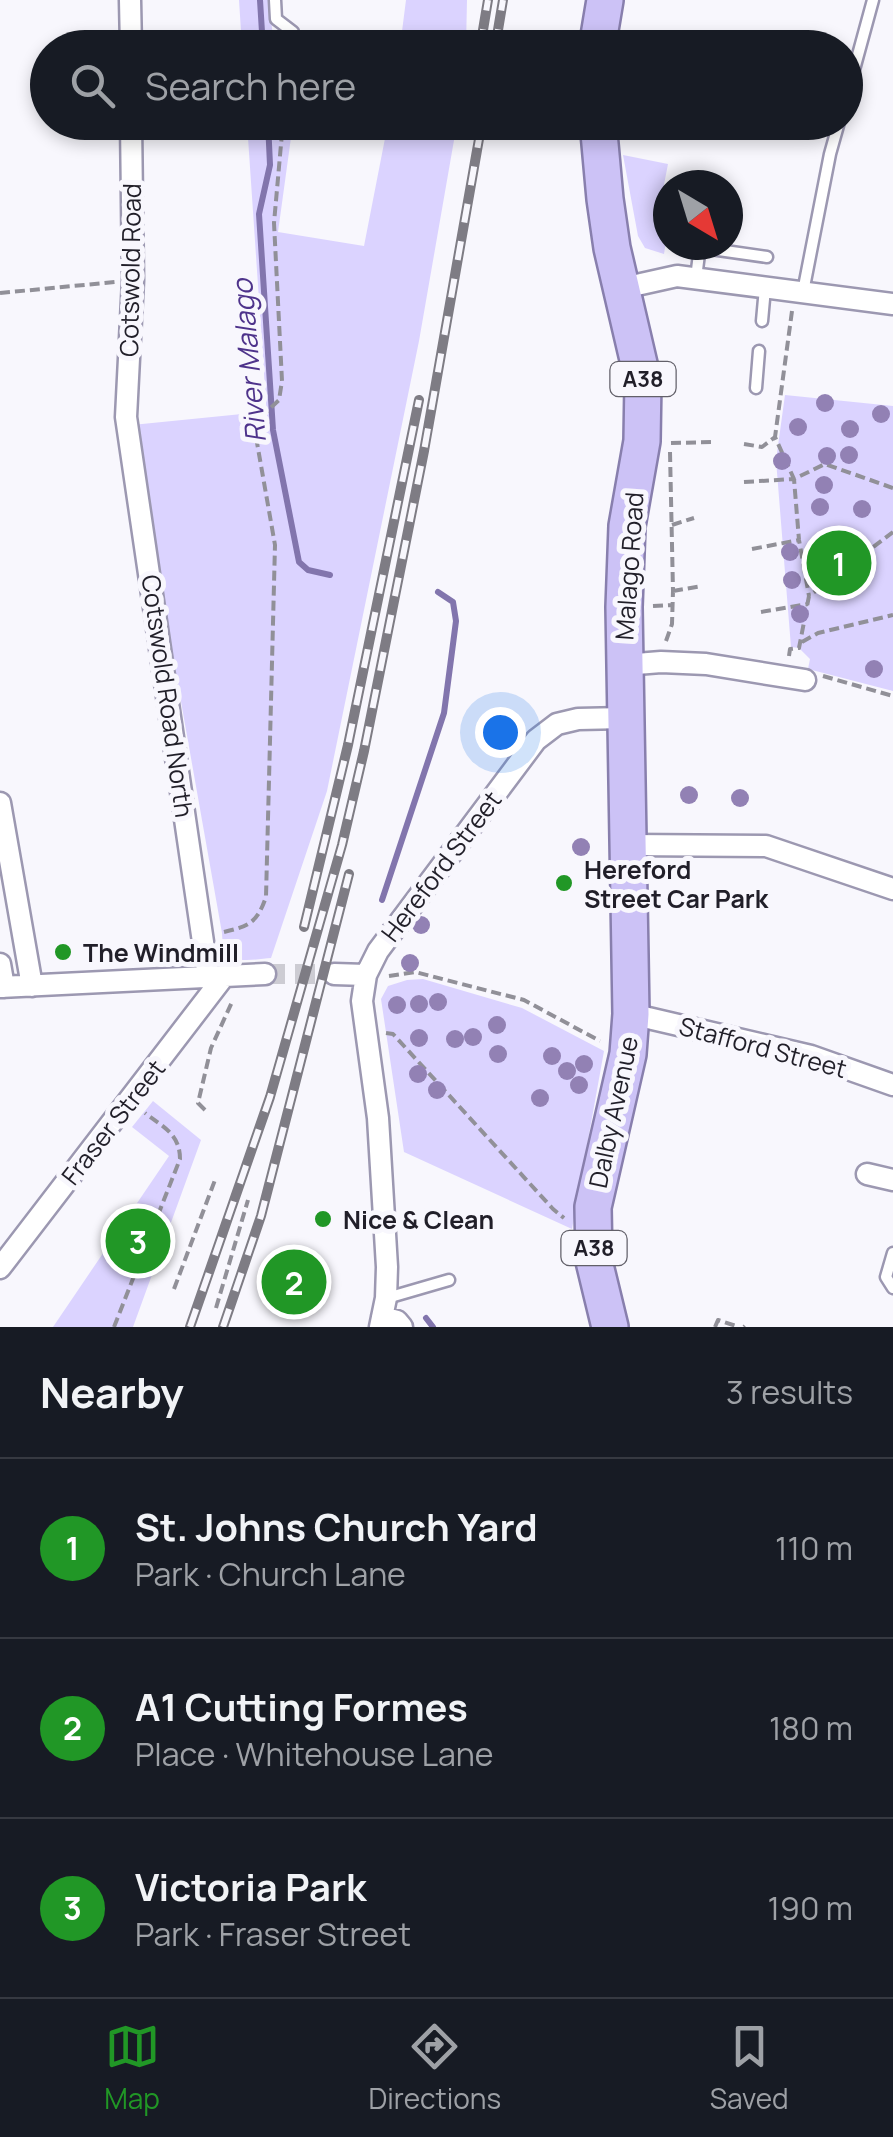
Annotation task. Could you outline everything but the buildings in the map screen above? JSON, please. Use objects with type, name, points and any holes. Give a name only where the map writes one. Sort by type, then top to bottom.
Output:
[{"type":"highway","points":[[600,30],[605,0]]},
{"type":"highway","name":"Malago Road","points":[[600,140],[612,248],[643,381],[642,441],[627,526],[624,665],[632,1014]]},
{"type":"highway","name":"Dalby Avenue","points":[[610,1327],[594,1262],[593,1207],[628,1054],[632,1014]]},
{"type":"street","points":[[130,0],[130,30]]},
{"type":"street","name":"Cotswold Road","points":[[126,416],[133,280],[132,140]]},
{"type":"street","points":[[623,288],[677,276],[893,304]]},
{"type":"street","name":"Cotswold Road North","points":[[126,416],[204,940],[232,975]]},
{"type":"street","points":[[624,665],[706,664],[806,680]]},
{"type":"street","name":"Hereford Street","points":[[366,975],[378,951],[536,740],[557,724],[578,719],[624,718]]},
{"type":"street","points":[[0,803],[32,986]]},
{"type":"street","points":[[629,845],[766,846],[893,889]]},
{"type":"street","points":[[0,964],[2,987],[232,975]]},
{"type":"street","points":[[334,974],[366,975],[362,1001],[378,1118],[387,1267],[383,1314],[402,1327]]},
{"type":"street","name":"Fraser Street","points":[[0,1268],[232,975]]},
{"type":"street","name":"Stafford Street","points":[[632,1014],[811,1056],[893,1085]]},
{"type":"street","points":[[868,1174],[893,1180]]},
{"type":"lane","points":[[274,0],[276,20],[290,30]]},
{"type":"lane","points":[[863,37],[873,0]]},
{"type":"lane","points":[[799,292],[834,140]]},
{"type":"lane","points":[[696,278],[699,254],[704,248],[767,257]]},
{"type":"lane","points":[[762,321],[765,287]]},
{"type":"lane","points":[[756,388],[759,350]]},
{"type":"lane","points":[[893,1253],[886,1276],[893,1288]]},
{"type":"lane","points":[[383,1314],[449,1280]]},
{"type":"path","points":[[205,1110],[198,1104],[232,975],[213,936],[255,920],[266,898],[274,545],[256,436],[261,417],[278,400],[282,381],[274,223],[281,140]]},
{"type":"path","points":[[0,293],[133,280]]},
{"type":"path","points":[[790,649],[799,648],[809,596],[794,479],[775,437],[799,292]]},
{"type":"path","points":[[744,444],[762,447],[775,437]]},
{"type":"path","points":[[662,651],[672,624],[670,443],[712,442]]},
{"type":"path","points":[[744,482],[794,479],[824,464],[893,488]]},
{"type":"path","points":[[672,525],[694,518]]},
{"type":"path","points":[[809,596],[893,532]]},
{"type":"path","points":[[752,548],[800,540]]},
{"type":"path","points":[[673,590],[702,586]]},
{"type":"path","points":[[760,612],[808,604]]},
{"type":"path","points":[[648,606],[672,606]]},
{"type":"path","points":[[800,643],[818,632],[893,614]]},
{"type":"path","points":[[806,680],[808,672],[893,696]]},
{"type":"path","points":[[366,975],[381,979],[416,972],[524,1000],[606,1044]]},
{"type":"path","points":[[366,1034],[393,1034],[564,1218]]},
{"type":"path","points":[[114,1327],[180,1159],[180,1145],[172,1134],[130,1101]]},
{"type":"path","points":[[174,1289],[215,1180]]},
{"type":"path","points":[[216,1308],[248,1200]]},
{"type":"path","points":[[716,1327],[718,1320],[743,1327]]},
{"type":"shaded area","points":[[239,0],[269,0],[272,30],[241,30]]},
{"type":"shaded area","points":[[406,0],[467,0],[466,30],[402,30]]},
{"type":"shaded area","points":[[248,140],[291,140],[278,232],[364,246],[385,140],[454,140],[419,341],[327,791],[271,958],[245,960],[232,958],[223,950],[132,425],[252,413],[267,418]]},
{"type":"shaded area","points":[[623,155],[668,164],[667,170],[653,170],[653,251],[645,248],[638,236]]},
{"type":"shaded area","points":[[785,395],[893,406],[893,691],[808,669],[810,659],[799,648],[791,647],[776,460]]},
{"type":"shaded area","points":[[423,979],[522,1008],[604,1051],[572,1229],[404,1152],[381,999],[388,986]]},
{"type":"shaded area","points":[[153,1101],[201,1140],[133,1327],[53,1327],[169,1156],[132,1127]]},
{"type":"waterway","name":"River Malago","points":[[260,0],[262,30]]},
{"type":"waterway","name":"River Malago","points":[[269,140],[270,165],[259,214],[273,430],[299,562],[308,570],[330,575]]},
{"type":"waterway","name":"River Malago","points":[[382,900],[444,713],[456,621],[453,602],[438,592]]},
{"type":"waterway","name":"River Malago","points":[[426,1318],[433,1327]]},
{"type":"tunnel","points":[[265,974],[334,974]]},
{"type":"railway","points":[[483,30],[488,0]]},
{"type":"railway","points":[[498,30],[503,0]]},
{"type":"railway","points":[[190,1327],[270,1097],[342,845],[424,451],[479,140]]},
{"type":"railway","points":[[304,927],[348,745],[419,400]]},
{"type":"railway","points":[[223,1327],[261,1216],[349,874]]},
{"type":"place","name":"St. Johns Church Yard","points":[[839,563]]},
{"type":"place","name":"Hereford Street Car Park","points":[[564,883]]},
{"type":"place","name":"The Windmill","points":[[63,952]]},
{"type":"place","name":"Nice & Clean","points":[[323,1219]]},
{"type":"place","name":"Victoria Park","points":[[138,1241]]},
{"type":"place","name":"A1 Cutting Formes","points":[[294,1282]]}]
